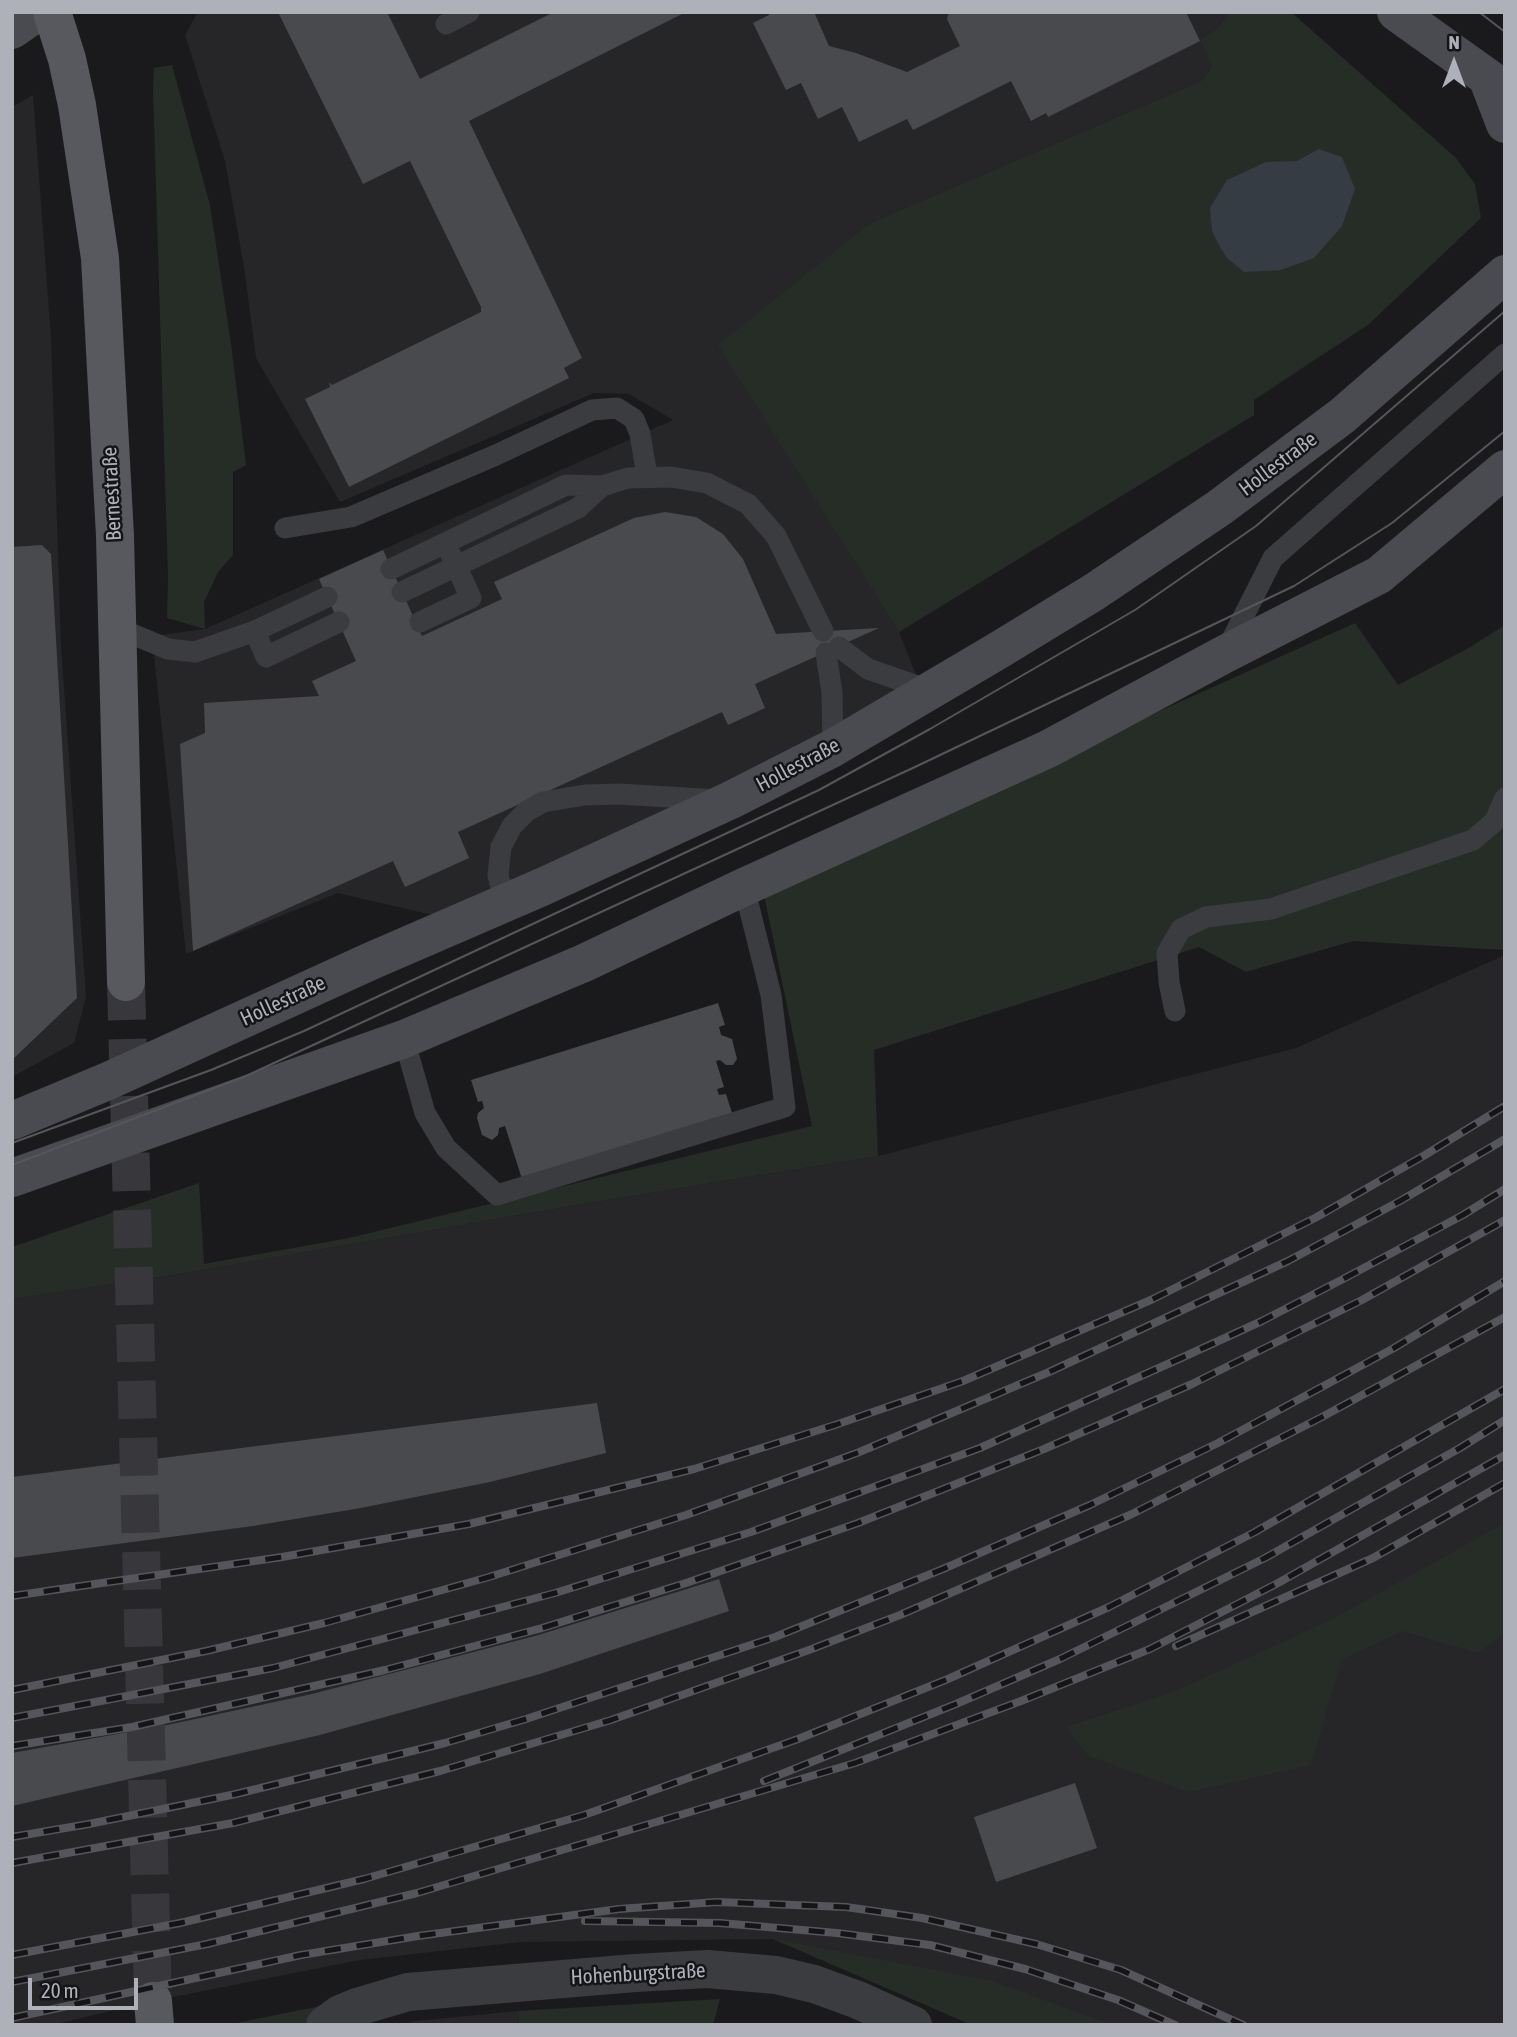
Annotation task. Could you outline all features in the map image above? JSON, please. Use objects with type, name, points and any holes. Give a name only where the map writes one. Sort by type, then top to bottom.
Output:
[{"type":"main road","points":[[12,30],[38,12]]},
{"type":"main road","name":"Bernestraße","points":[[52,12],[67,59],[77,105],[100,258],[115,536],[126,982]]},
{"type":"main road","points":[[1396,12],[1496,84],[1505,124]]},
{"type":"main road","name":"Hollestraße","points":[[12,1121],[108,1081],[505,903],[731,800],[833,748],[1094,592],[1219,508],[1342,416],[1505,274]]},
{"type":"main road","points":[[12,1178],[404,1039],[584,963],[1048,749],[1379,575],[1505,469]]},
{"type":"street","name":"Hohenburgstraße","points":[[341,2016],[408,1992],[454,1986],[719,1970],[776,1975],[814,1984],[913,2025]]},
{"type":"lane","points":[[446,24],[469,12]]},
{"type":"lane","points":[[1225,654],[1273,558],[1505,354]]},
{"type":"lane","points":[[285,528],[351,517],[496,455],[592,410],[617,408],[634,419],[640,434],[647,477]]},
{"type":"lane","points":[[391,569],[566,485],[602,486],[628,478],[671,477],[707,483],[748,504],[776,536],[823,631]]},
{"type":"lane","points":[[402,592],[578,508],[602,486]]},
{"type":"lane","points":[[420,621],[471,598],[444,542]]},
{"type":"lane","points":[[116,627],[168,649],[195,652],[255,631],[327,597]]},
{"type":"lane","points":[[255,631],[266,657],[339,621]]},
{"type":"lane","points":[[833,748],[832,650],[868,669],[929,690]]},
{"type":"lane","points":[[505,903],[498,875],[501,847],[512,826],[527,811],[543,802],[585,795],[618,794],[731,800]]},
{"type":"lane","points":[[1175,1011],[1167,953],[1181,929],[1206,917],[1271,909],[1473,840],[1495,821],[1505,798]]},
{"type":"lane","points":[[404,1039],[425,1113],[446,1148],[497,1195],[785,1107],[771,995],[744,887]]},
{"type":"shaded area","points":[[198,12],[1228,12],[1219,27],[1200,40],[1212,67],[1201,81],[870,223],[719,345],[899,632],[919,682],[790,753],[441,917],[338,893],[186,954],[152,636],[205,629],[673,420],[629,394],[594,393],[340,502],[256,358],[244,267],[225,161],[185,35]]},
{"type":"shaded area","points":[[1228,12],[1291,12],[1456,158],[1475,184],[1481,218],[1369,324],[1254,400],[1254,415],[899,632],[718,345],[870,223],[1201,81],[1212,67],[1200,40],[1219,27]]},
{"type":"shaded area","points":[[172,65],[210,205],[246,465],[233,472],[233,555],[218,572],[204,602],[205,629],[167,618],[168,576],[153,89],[154,68]]},
{"type":"shaded area","points":[[33,95],[51,338],[61,646],[86,997],[74,1043],[12,1077],[12,107]]},
{"type":"shaded area","points":[[1319,149],[1342,157],[1355,189],[1342,226],[1314,258],[1281,270],[1244,272],[1227,258],[1212,231],[1210,208],[1227,180],[1266,162],[1297,161]]},
{"type":"shaded area","points":[[1355,623],[1398,685],[1467,649],[1505,625],[1505,950],[1353,941],[1246,972],[1199,947],[874,1050],[878,1156],[173,1275],[12,1299],[12,1247],[199,1183],[204,1264],[349,1238],[812,1126],[763,890]]},
{"type":"shaded area","points":[[1505,955],[1505,2025],[972,2025],[773,1939],[520,1942],[360,1960],[153,2001],[52,2025],[12,2025],[12,1299],[173,1275],[878,1156],[1296,1048]]},
{"type":"shaded area","points":[[1505,1523],[1505,1632],[1478,1653],[1402,1631],[1341,1660],[1311,1765],[1188,1792],[1089,1756],[1066,1727],[1171,1693],[1331,1620]]},
{"type":"shaded area","points":[[773,1939],[992,1981],[1112,2025],[972,2025]]},
{"type":"shaded area","points":[[720,1999],[713,2025],[519,2025],[518,2011]]},
{"type":"shaded area","points":[[330,2004],[302,2025],[227,2025]]},
{"type":"shaded area","points":[[518,2011],[519,2025],[403,2025],[414,2021]]},
{"type":"building","points":[[278,12],[387,12],[420,79],[554,12],[686,12],[469,121],[582,358],[564,368],[569,378],[349,487],[305,399],[330,387],[329,382],[332,385],[481,312],[481,307],[410,161],[363,184]]},
{"type":"building","points":[[769,12],[814,12],[829,46],[907,72],[960,46],[947,19],[949,12],[1186,12],[1200,41],[1048,117],[1046,113],[1031,121],[1011,81],[913,130],[907,119],[859,142],[842,107],[818,119],[801,83],[786,90],[753,23],[769,15]]},
{"type":"building","points":[[665,512],[696,517],[723,534],[743,559],[776,634],[879,628],[755,684],[765,708],[728,725],[722,712],[458,832],[469,858],[405,887],[393,861],[193,951],[180,744],[205,733],[204,703],[319,696],[312,681],[356,661],[319,579],[383,550],[422,636],[502,599],[494,582],[634,518]]},
{"type":"building","points":[[42,545],[51,554],[77,998],[12,1060],[12,547]]},
{"type":"building","points":[[718,1003],[725,1025],[719,1027],[721,1035],[732,1039],[737,1059],[733,1065],[716,1061],[724,1087],[717,1089],[719,1095],[726,1094],[733,1116],[523,1182],[505,1126],[499,1128],[498,1135],[492,1140],[482,1135],[477,1118],[484,1108],[482,1101],[478,1102],[471,1080]]},
{"type":"building","points":[[597,1403],[606,1453],[490,1482],[361,1508],[253,1526],[12,1558],[12,1477]]},
{"type":"building","points":[[719,1579],[729,1611],[540,1674],[320,1735],[12,1806],[12,1753],[167,1725],[312,1694],[535,1636]]},
{"type":"building","points":[[1075,1783],[1097,1848],[996,1882],[974,1817]]},
{"type":"tunnel","points":[[126,982],[153,2001]]},
{"type":"tram line","points":[[1479,12],[1505,32]]},
{"type":"tram line","points":[[12,1143],[211,1070],[304,1031],[819,790],[930,729],[1135,610],[1256,526],[1505,311]]},
{"type":"tram line","points":[[12,1165],[246,1076],[915,767],[1294,586],[1392,523],[1505,431]]},
{"type":"railway","points":[[12,1596],[282,1557],[469,1524],[694,1469],[835,1425],[963,1381],[1153,1299],[1315,1218],[1505,1106]]},
{"type":"railway","points":[[12,1690],[206,1651],[324,1623],[489,1577],[686,1515],[857,1453],[1049,1372],[1288,1261],[1400,1201],[1505,1139]]},
{"type":"railway","points":[[12,1718],[273,1668],[555,1593],[751,1532],[980,1448],[1179,1359],[1262,1321],[1345,1278],[1463,1215],[1505,1189]]},
{"type":"railway","points":[[12,1746],[132,1727],[385,1670],[542,1628],[689,1582],[858,1523],[1044,1449],[1192,1384],[1362,1300],[1505,1220]]},
{"type":"railway","points":[[12,1837],[236,1794],[445,1743],[775,1637],[943,1569],[1090,1505],[1218,1443],[1394,1348],[1505,1281]]},
{"type":"railway","points":[[12,1863],[233,1823],[440,1771],[611,1720],[809,1650],[900,1615],[1132,1514],[1322,1417],[1505,1317]]},
{"type":"railway","points":[[12,1955],[180,1923],[364,1879],[584,1815],[798,1739],[948,1679],[1109,1607],[1255,1532],[1505,1389]]},
{"type":"railway","points":[[764,1781],[1060,1659],[1265,1558],[1505,1420]]},
{"type":"railway","points":[[12,1982],[207,1944],[417,1893],[855,1763],[1150,1649],[1278,1583],[1505,1455]]},
{"type":"railway","points":[[1176,1646],[1373,1558],[1505,1483]]},
{"type":"railway","points":[[12,2018],[301,1955],[619,1909],[717,1902],[846,1907],[922,1918],[1036,1944],[1121,1970],[1243,2025]]},
{"type":"railway","points":[[585,1921],[720,1923],[837,1933],[930,1945],[1025,1969],[1118,2000],[1175,2025]]}]
